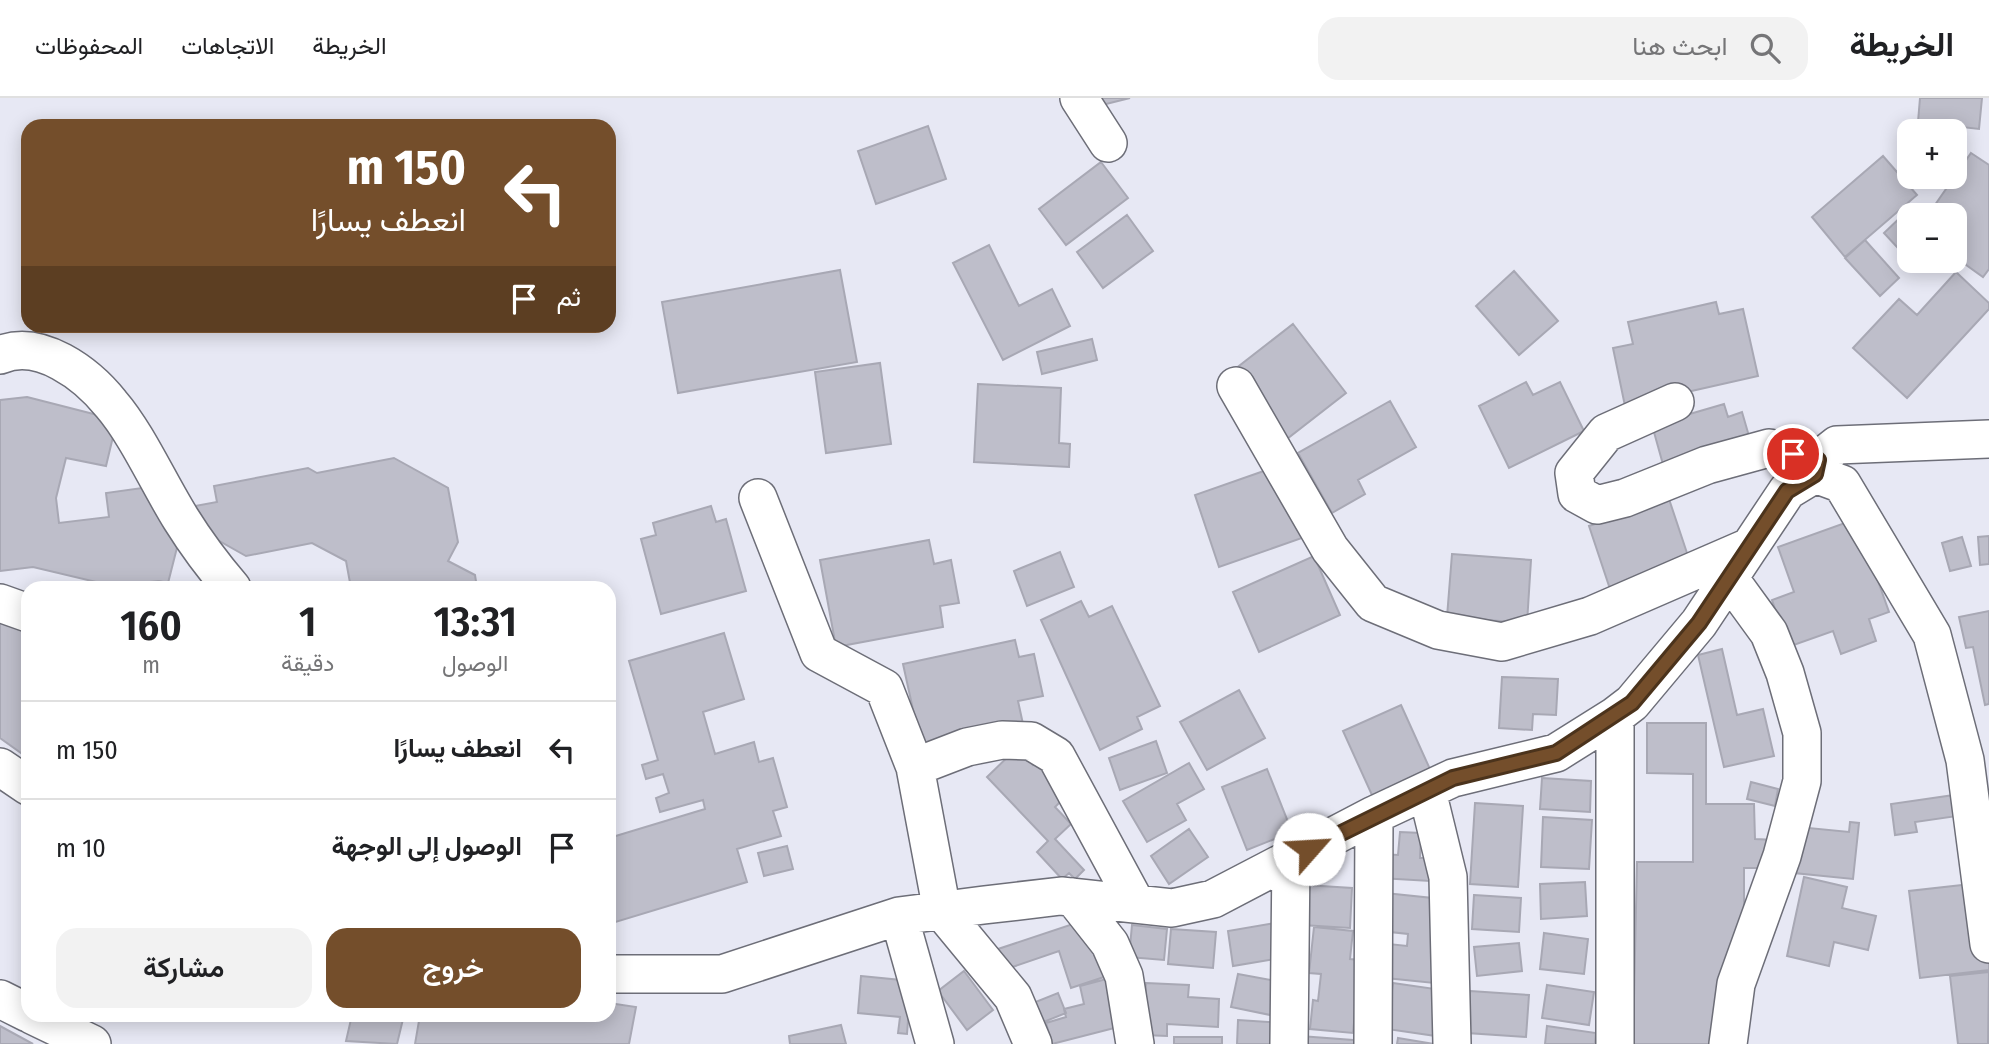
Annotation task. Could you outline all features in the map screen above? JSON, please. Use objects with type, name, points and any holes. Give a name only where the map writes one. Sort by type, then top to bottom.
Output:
[{"type":"street","points":[[1079,98],[1108,143]]},
{"type":"street","points":[[0,355],[9,351],[41,353],[76,370],[112,404],[181,519],[226,581]]},
{"type":"street","points":[[1236,386],[1330,549],[1373,603],[1438,630],[1502,642],[1590,616],[1749,547]]},
{"type":"street","points":[[1675,402],[1606,433],[1574,473],[1577,494],[1597,505],[1625,498],[1707,465],[1769,448],[1816,467],[1842,484],[1932,635],[1965,760],[1989,944]]},
{"type":"street","points":[[616,974],[722,974],[898,916],[1073,897],[1172,908],[1213,899],[1374,815],[1453,778],[1556,753],[1615,716],[1632,703],[1699,623],[1787,491],[1837,445],[1989,439]]},
{"type":"street","points":[[758,498],[819,653],[884,688],[915,767],[942,911],[1013,997],[1033,1044]]},
{"type":"street","points":[[1728,1044],[1736,984],[1782,856],[1802,781],[1801,733],[1785,673],[1769,633],[1729,578]]},
{"type":"street","points":[[0,603],[21,610]]},
{"type":"street","points":[[1615,716],[1615,1044]]},
{"type":"street","points":[[915,767],[967,747],[1002,740],[1031,741],[1056,756],[1135,902]]},
{"type":"street","points":[[0,767],[21,781]]},
{"type":"street","points":[[1427,791],[1448,877],[1452,1044]]},
{"type":"street","points":[[1373,1044],[1374,815]]},
{"type":"street","points":[[1289,1044],[1291,857]]},
{"type":"street","points":[[1073,897],[1110,944],[1125,976],[1135,1044]]},
{"type":"street","points":[[898,916],[935,1044]]},
{"type":"street","points":[[0,999],[21,1010]]},
{"type":"street","points":[[47,1022],[92,1044]]},
{"type":"building","points":[[1075,98],[1130,98],[1078,111]]},
{"type":"building","points":[[1920,98],[1982,98],[1979,129],[1967,128],[1967,119],[1918,119]]},
{"type":"building","points":[[928,126],[946,179],[876,204],[858,151]]},
{"type":"building","points":[[1971,153],[1989,165],[1989,269],[1983,277],[1967,266],[1967,203],[1936,203],[1946,189],[1967,189],[1967,159]]},
{"type":"building","points":[[1883,156],[1897,172],[1897,189],[1912,189],[1917,195],[1908,203],[1897,203],[1897,212],[1845,257],[1812,217]]},
{"type":"building","points":[[1101,162],[1128,198],[1066,245],[1039,209]]},
{"type":"building","points":[[1127,215],[1153,251],[1103,288],[1077,252]]},
{"type":"building","points":[[1897,221],[1897,247],[1884,233]]},
{"type":"building","points":[[1865,240],[1899,278],[1880,296],[1845,258]]},
{"type":"building","points":[[989,245],[1019,306],[1052,289],[1070,326],[1003,360],[953,263]]},
{"type":"building","points":[[840,270],[857,362],[678,393],[662,302]]},
{"type":"building","points":[[1514,271],[1558,321],[1519,355],[1476,306]]},
{"type":"building","points":[[1955,273],[1989,303],[1989,309],[1907,398],[1853,348],[1899,299],[1917,315]]},
{"type":"building","points":[[1716,302],[1719,314],[1743,309],[1758,376],[1625,406],[1613,348],[1633,344],[1628,322]]},
{"type":"building","points":[[1293,324],[1346,393],[1283,442],[1230,373]]},
{"type":"building","points":[[1092,339],[1097,360],[1042,374],[1037,352]]},
{"type":"building","points":[[880,363],[891,444],[826,453],[815,372]]},
{"type":"building","points":[[1526,382],[1533,395],[1560,382],[1584,431],[1509,468],[1479,406]]},
{"type":"building","points":[[978,384],[1061,388],[1059,443],[1070,444],[1069,467],[974,462]]},
{"type":"building","points":[[27,397],[117,420],[106,466],[66,458],[56,498],[59,523],[109,517],[106,493],[149,487],[181,532],[169,581],[92,581],[33,567],[0,571],[0,400]]},
{"type":"building","points":[[1390,401],[1416,447],[1358,480],[1365,494],[1332,513],[1298,453]]},
{"type":"building","points":[[1724,404],[1728,417],[1742,412],[1751,443],[1664,468],[1652,425]]},
{"type":"building","points":[[394,458],[448,488],[458,542],[448,561],[475,575],[476,581],[350,581],[346,561],[312,543],[246,556],[200,530],[195,506],[217,502],[214,486],[308,468],[317,473]]},
{"type":"building","points":[[1278,466],[1302,538],[1219,567],[1195,495]]},
{"type":"building","points":[[1669,499],[1692,568],[1612,595],[1589,526]]},
{"type":"building","points":[[711,506],[716,522],[726,519],[746,591],[661,614],[641,539],[656,535],[653,523]]},
{"type":"building","points":[[1856,519],[1889,612],[1869,619],[1876,641],[1841,654],[1833,631],[1788,647],[1772,600],[1794,592],[1778,547]]},
{"type":"building","points":[[1989,536],[1989,564],[1980,565],[1978,537]]},
{"type":"building","points":[[1962,537],[1971,566],[1950,571],[1942,543]]},
{"type":"building","points":[[929,540],[934,564],[951,560],[959,603],[940,606],[943,627],[836,647],[820,560]]},
{"type":"building","points":[[1060,552],[1074,587],[1027,606],[1014,571]]},
{"type":"building","points":[[1452,554],[1531,560],[1527,623],[1447,617]]},
{"type":"building","points":[[1314,556],[1340,615],[1259,652],[1233,592]]},
{"type":"building","points":[[0,597],[21,604],[21,753],[0,738]]},
{"type":"building","points":[[1081,601],[1089,617],[1112,606],[1160,706],[1137,717],[1142,729],[1100,750],[1041,620]]},
{"type":"building","points":[[1989,611],[1989,704],[1985,705],[1973,647],[1966,648],[1959,617]]},
{"type":"building","points":[[724,633],[744,699],[703,712],[715,754],[754,742],[759,762],[773,758],[787,807],[773,811],[781,836],[737,849],[747,882],[616,922],[616,836],[705,809],[703,800],[660,812],[656,798],[669,793],[663,774],[646,779],[642,765],[658,760],[629,661]]},
{"type":"building","points":[[1015,640],[1019,657],[1034,654],[1043,696],[1018,701],[1023,724],[921,746],[903,664]]},
{"type":"building","points":[[1722,649],[1737,715],[1763,709],[1774,756],[1724,767],[1698,655]]},
{"type":"building","points":[[1502,677],[1558,679],[1556,715],[1533,714],[1532,730],[1499,728]]},
{"type":"building","points":[[1239,690],[1265,738],[1207,770],[1180,722]]},
{"type":"building","points":[[1401,705],[1434,778],[1376,804],[1343,731]]},
{"type":"building","points":[[1647,723],[1706,723],[1706,804],[1754,804],[1755,839],[1776,840],[1776,868],[1744,868],[1744,1011],[1720,1044],[1633,1044],[1637,862],[1693,862],[1693,774],[1647,773]]},
{"type":"building","points":[[1156,741],[1167,773],[1120,790],[1109,758]]},
{"type":"building","points":[[1017,748],[1033,765],[1043,755],[1074,788],[1055,807],[1071,824],[1055,839],[1084,870],[1075,879],[1069,873],[1062,879],[1037,852],[1048,841],[987,777]]},
{"type":"building","points":[[1189,763],[1204,789],[1177,804],[1186,820],[1147,842],[1123,801]]},
{"type":"building","points":[[1267,769],[1292,832],[1247,850],[1222,787]]},
{"type":"building","points":[[1542,778],[1591,781],[1590,812],[1540,809]]},
{"type":"building","points":[[1751,782],[1778,789],[1775,806],[1747,799]]},
{"type":"building","points":[[1968,793],[1971,814],[1915,822],[1917,832],[1895,835],[1891,804]]},
{"type":"building","points":[[1475,803],[1523,806],[1518,887],[1470,884]]},
{"type":"building","points":[[1543,817],[1592,820],[1589,869],[1541,867]]},
{"type":"building","points":[[1850,822],[1859,823],[1853,879],[1794,873],[1799,827],[1849,832]]},
{"type":"building","points":[[1189,829],[1208,857],[1169,884],[1151,856]]},
{"type":"building","points":[[1400,832],[1421,833],[1420,858],[1431,858],[1430,881],[1380,878],[1382,854],[1398,855]]},
{"type":"building","points":[[787,846],[793,869],[764,876],[758,853]]},
{"type":"building","points":[[1804,877],[1847,887],[1842,908],[1876,916],[1868,950],[1834,942],[1829,966],[1787,956]]},
{"type":"building","points":[[1585,882],[1587,916],[1541,919],[1540,884]]},
{"type":"building","points":[[1989,882],[1989,970],[1920,978],[1909,891]]},
{"type":"building","points":[[1305,885],[1352,888],[1350,928],[1302,925]]},
{"type":"building","points":[[1385,893],[1442,899],[1434,983],[1386,978],[1389,944],[1407,946],[1408,934],[1381,931]]},
{"type":"building","points":[[1474,895],[1521,898],[1519,932],[1472,929]]},
{"type":"building","points":[[1094,917],[1113,974],[1071,988],[1059,951],[995,973],[989,952]]},
{"type":"building","points":[[1275,923],[1281,958],[1233,966],[1228,931]]},
{"type":"building","points":[[1132,925],[1167,929],[1164,960],[1129,957]]},
{"type":"building","points":[[1314,927],[1353,931],[1350,959],[1360,960],[1353,1033],[1310,1029],[1313,1000],[1318,1001],[1321,974],[1309,973]]},
{"type":"building","points":[[1171,929],[1216,932],[1213,968],[1168,964]]},
{"type":"building","points":[[1544,933],[1588,939],[1584,974],[1540,969]]},
{"type":"building","points":[[1519,943],[1522,971],[1477,976],[1474,947]]},
{"type":"building","points":[[964,971],[993,1010],[967,1030],[938,991]]},
{"type":"building","points":[[1989,972],[1988,1044],[1958,1044],[1950,976]]},
{"type":"building","points":[[1238,974],[1282,982],[1275,1016],[1231,1007]]},
{"type":"building","points":[[861,976],[911,981],[907,1034],[898,1033],[900,1017],[858,1013]]},
{"type":"building","points":[[1114,977],[1126,1025],[1052,1044],[1046,1023],[1066,1017],[1064,1009],[1084,1004],[1080,986]]},
{"type":"building","points":[[1146,983],[1189,985],[1188,997],[1219,999],[1218,1027],[1167,1024],[1167,1036],[1143,1035]]},
{"type":"building","points":[[1393,983],[1442,990],[1436,1036],[1387,1029]]},
{"type":"building","points":[[1547,985],[1594,992],[1589,1025],[1542,1018]]},
{"type":"building","points":[[1470,991],[1529,995],[1526,1037],[1467,1033]]},
{"type":"building","points":[[1058,993],[1066,1013],[1036,1025],[1028,1005]]},
{"type":"building","points":[[616,1004],[636,1007],[629,1044],[415,1044],[419,1022],[616,1022]]},
{"type":"building","points":[[1238,1020],[1285,1023],[1283,1044],[1237,1044]]},
{"type":"building","points":[[350,1022],[402,1022],[397,1044],[346,1041]]},
{"type":"building","points":[[841,1025],[846,1044],[790,1044],[789,1036]]},
{"type":"building","points":[[0,1026],[33,1044],[0,1044]]},
{"type":"building","points":[[1547,1026],[1596,1033],[1595,1044],[1545,1044]]},
{"type":"building","points":[[1300,1036],[1366,1041],[1366,1044],[1299,1044]]},
{"type":"building","points":[[1174,1037],[1222,1037],[1222,1044],[1174,1044]]},
{"type":"building","points":[[1398,1038],[1434,1044],[1397,1044]]},
{"type":"route","points":[[1309,849],[1453,778],[1556,753],[1632,703],[1699,623],[1787,491],[1815,474],[1818,460],[1793,454]]}]
